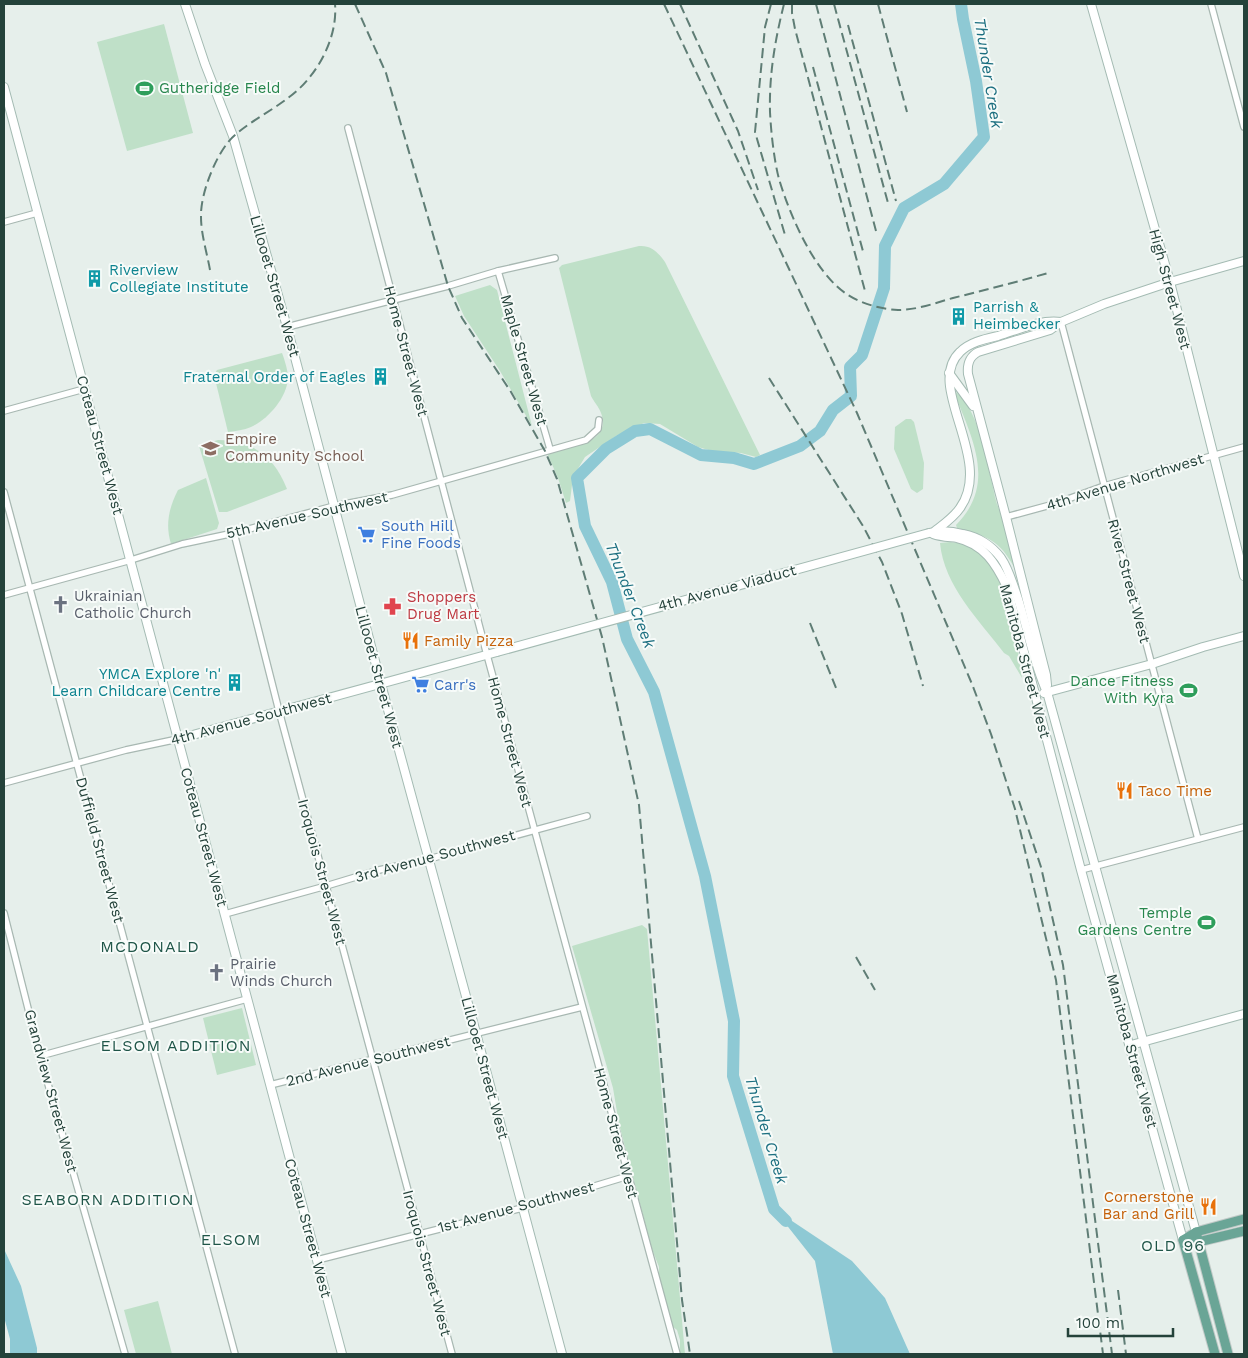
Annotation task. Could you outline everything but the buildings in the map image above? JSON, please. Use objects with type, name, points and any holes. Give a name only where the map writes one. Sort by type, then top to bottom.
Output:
[{"type":"main road","name":"Lillooet Street West","points":[[185,4],[205,64],[233,136],[287,327],[380,684],[429,858],[562,1354]]},
{"type":"main road","name":"High Street West","points":[[1091,4],[1170,282],[1244,576]]},
{"type":"main road","name":"Coteau Street West","points":[[4,87],[317,1260],[339,1354]]},
{"type":"main road","points":[[1047,692],[1046,675],[978,414],[968,370],[970,360],[975,354],[1050,330],[1061,322],[1104,304],[1170,282],[1244,261]]},
{"type":"main road","points":[[932,532],[951,518],[960,508],[968,494],[970,480],[969,456],[950,391],[949,373],[952,363],[958,354],[972,344],[1048,321],[1061,322]]},
{"type":"main road","points":[[949,373],[970,400],[978,414]]},
{"type":"main road","name":"4th Avenue Viaduct","points":[[497,652],[932,532]]},
{"type":"main road","name":"Manitoba Street West","points":[[932,532],[954,532],[970,536],[986,544],[1001,558],[1007,568],[1020,603],[1040,676],[1047,692],[1196,1232]]},
{"type":"main road","name":"Manitoba Street West","points":[[932,532],[973,544],[985,552],[996,566],[1010,598],[1081,870],[1131,1045],[1183,1240]]},
{"type":"main road","points":[[1035,695],[1152,664],[1244,636]]},
{"type":"main road","name":"4th Avenue Southwest","points":[[178,739],[497,652]]},
{"type":"main road","points":[[1131,1045],[1244,1016]]},
{"type":"main road","points":[[1183,1240],[1196,1232],[1244,1219]]},
{"type":"main road","points":[[1183,1240],[1198,1242],[1244,1231]]},
{"type":"main road","points":[[1196,1232],[1228,1354]]},
{"type":"main road","points":[[1183,1240],[1215,1354]]},
{"type":"street","points":[[1211,4],[1244,127]]},
{"type":"street","name":"Home Street West","points":[[348,128],[487,655],[677,1354]]},
{"type":"street","points":[[4,222],[38,214]]},
{"type":"street","points":[[287,327],[554,258]]},
{"type":"street","name":"Maple Street West","points":[[498,271],[550,449]]},
{"type":"street","name":"River Street West","points":[[1061,322],[1198,839]]},
{"type":"street","points":[[4,410],[84,389]]},
{"type":"street","name":"5th Avenue Southwest","points":[[4,595],[182,544],[234,533],[334,506],[392,495],[586,440],[598,429],[599,420]]},
{"type":"street","name":"4th Avenue Northwest","points":[[1006,517],[1054,504],[1104,486],[1244,446]]},
{"type":"street","name":"Duffield Street West","points":[[4,492],[235,1354]]},
{"type":"street","name":"Iroquois Street West","points":[[234,533],[279,711],[452,1354]]},
{"type":"street","name":"4th Avenue Southwest","points":[[4,782],[178,739]]},
{"type":"street","name":"3rd Avenue Southwest","points":[[225,914],[379,870],[587,816]]},
{"type":"street","points":[[1081,870],[1244,827]]},
{"type":"street","name":"Grandview Street West","points":[[4,913],[40,1056],[125,1354]]},
{"type":"street","points":[[40,1056],[247,999]]},
{"type":"street","name":"2nd Avenue Southwest","points":[[270,1085],[582,1007]]},
{"type":"street","name":"1st Avenue Southwest","points":[[317,1260],[522,1208],[628,1176]]},
{"type":"green space","name":"Gutheridge Field","points":[[164,24],[193,133],[127,151],[97,42]]},
{"type":"green space","points":[[639,246],[654,250],[665,262],[760,455],[756,457],[741,453],[712,451],[698,447],[660,424],[644,423],[616,436],[585,457],[573,477],[570,501],[566,503],[547,453],[576,446],[594,438],[600,431],[603,423],[601,413],[591,396],[559,268],[562,265]]},
{"type":"green space","points":[[490,285],[497,290],[532,426],[500,371],[464,316],[455,296]]},
{"type":"green space","points":[[282,353],[288,379],[280,401],[270,414],[251,427],[228,432],[214,375],[217,370]]},
{"type":"green space","points":[[953,390],[962,397],[969,407],[979,432],[996,502],[1005,519],[1019,576],[1007,556],[995,543],[980,535],[957,528],[956,525],[969,509],[976,493],[978,476],[973,442]]},
{"type":"green space","points":[[906,419],[911,419],[914,422],[924,463],[923,489],[917,493],[911,489],[894,449],[895,427]]},
{"type":"green space","points":[[218,440],[242,443],[261,452],[276,468],[287,489],[227,512],[219,512],[199,446]]},
{"type":"green space","points":[[206,478],[219,523],[217,529],[171,544],[168,523],[172,503],[178,490]]},
{"type":"green space","points":[[950,542],[965,545],[979,552],[997,576],[1010,610],[1022,678],[1009,656],[1004,653],[955,588],[943,559],[940,543]]},
{"type":"green space","points":[[642,925],[647,929],[685,1354],[680,1354],[680,1340],[677,1330],[672,1326],[659,1278],[659,1267],[652,1249],[619,1124],[613,1088],[572,946]]},
{"type":"green space","points":[[242,1008],[256,1065],[217,1075],[203,1018]]},
{"type":"green space","points":[[158,1301],[172,1354],[136,1354],[124,1310]]},
{"type":"water","points":[[774,1209],[852,1261],[885,1298],[910,1354],[833,1354],[815,1261]]},
{"type":"water","points":[[4,1249],[21,1286],[37,1354],[10,1354],[10,1339],[4,1317]]},
{"type":"waterway","name":"Thunder Creek","points":[[786,1221],[774,1209],[733,1076],[734,1021],[705,876],[654,692],[627,639],[612,582],[585,526],[577,478],[606,449],[635,431],[650,429],[701,455],[734,458],[754,464],[800,446],[820,431],[833,410],[851,396],[850,367],[862,355],[884,288],[885,246],[904,208],[944,184],[984,137],[976,81],[961,4]]},
{"type":"railway","points":[[210,270],[202,230],[201,207],[216,161],[228,142],[235,135],[288,98],[308,80],[329,44],[333,31],[335,4]]},
{"type":"railway","points":[[355,4],[386,73],[448,286],[462,318],[511,392],[545,451],[557,479],[602,637],[639,805],[682,1300],[690,1354]]},
{"type":"railway","points":[[664,4],[857,413],[972,684],[991,734],[1015,809],[1056,980],[1103,1354]]},
{"type":"railway","points":[[680,4],[738,131],[758,190]]},
{"type":"railway","points":[[771,4],[765,27],[755,132],[785,235]]},
{"type":"railway","points":[[784,4],[775,44],[770,98],[770,120],[776,163],[784,194],[805,243],[836,286],[853,298],[872,306],[905,310],[1048,273]]},
{"type":"railway","points":[[792,4],[795,29],[865,291]]},
{"type":"railway","points":[[816,4],[876,231]]},
{"type":"railway","points":[[834,4],[888,203]]},
{"type":"railway","points":[[878,4],[907,112]]},
{"type":"railway","points":[[848,25],[896,201]]},
{"type":"railway","points":[[813,67],[864,255]]},
{"type":"railway","points":[[769,378],[863,526],[882,562],[902,614],[923,686]]},
{"type":"railway","points":[[810,623],[836,688]]},
{"type":"railway","points":[[1019,801],[1041,867],[1063,965],[1112,1354]]},
{"type":"railway","points":[[856,957],[875,990]]},
{"type":"railway","points":[[1118,1290],[1126,1354]]},
{"type":"place","name":"Gutheridge Field","points":[[145,88]]},
{"type":"place","name":"Riverview Collegiate Institute","points":[[95,279]]},
{"type":"place","name":"Parrish & Heimbecker","points":[[959,316]]},
{"type":"place","name":"Fraternal Order of Eagles","points":[[380,377]]},
{"type":"place","name":"Empire Community School","points":[[211,448]]},
{"type":"place","name":"South Hill Fine Foods","points":[[367,535]]},
{"type":"place","name":"Ukrainian Catholic Church","points":[[60,605]]},
{"type":"place","name":"Shoppers Drug Mart","points":[[393,606]]},
{"type":"place","name":"Family Pizza","points":[[410,641]]},
{"type":"place","name":"YMCA Explore 'n' Learn Childcare Centre","points":[[235,683]]},
{"type":"place","name":"Carr's","points":[[420,685]]},
{"type":"place","name":"Dance Fitness With Kyra","points":[[1188,690]]},
{"type":"place","name":"Taco Time","points":[[1124,791]]},
{"type":"place","name":"Temple Gardens Centre","points":[[1206,922]]},
{"type":"place","name":"Prairie Winds Church","points":[[216,973]]},
{"type":"place","name":"Cornerstone Bar and Grill","points":[[1208,1206]]},
{"type":"district","name":"MCDONALD","points":[[150,946]]},
{"type":"district","name":"ELSOM ADDITION","points":[[176,1045]]},
{"type":"district","name":"SEABORN ADDITION","points":[[108,1199]]},
{"type":"district","name":"ELSOM","points":[[231,1239]]},
{"type":"district","name":"OLD 96","points":[[1173,1245]]}]
